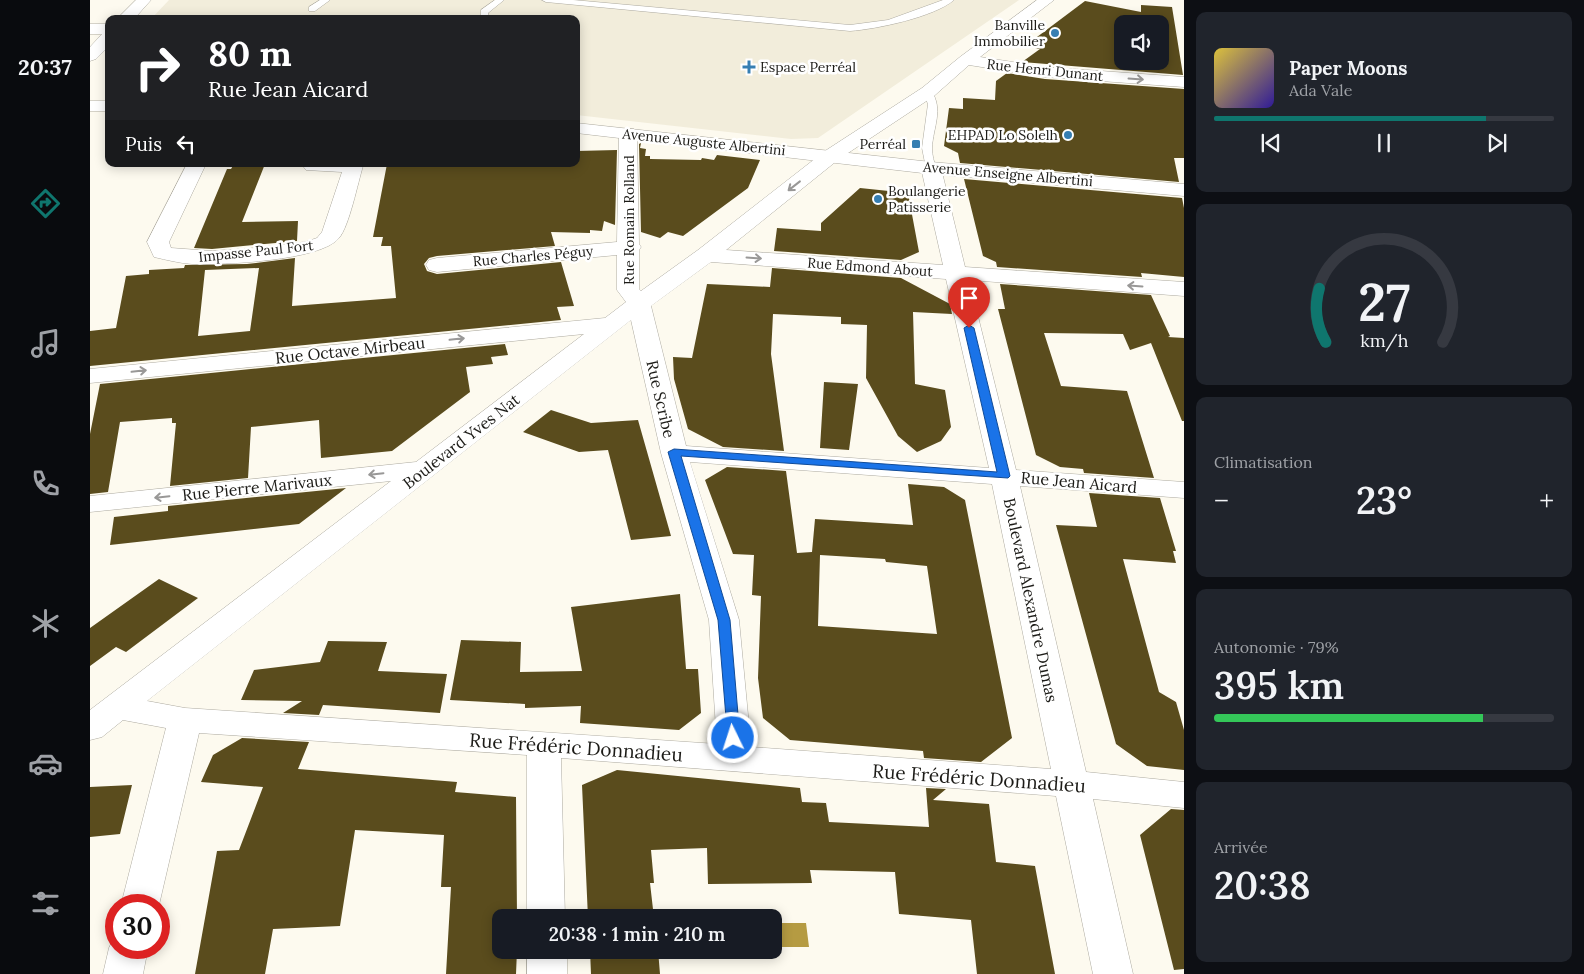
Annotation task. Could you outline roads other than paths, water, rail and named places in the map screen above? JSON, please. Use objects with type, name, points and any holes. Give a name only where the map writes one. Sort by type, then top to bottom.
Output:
[{"type":"street","points":[[129,15],[144,0]]},
{"type":"street","name":"Boulevard Yves Nat","points":[[90,728],[611,324],[706,255],[832,156],[928,92],[966,60],[1047,0]]},
{"type":"street","points":[[90,29],[105,29]]},
{"type":"street","points":[[90,56],[105,40]]},
{"type":"street","name":"Rue Henri Dunant","points":[[966,60],[1044,72],[1184,82]]},
{"type":"street","points":[[90,106],[105,106]]},
{"type":"street","name":"Avenue Auguste Albertini","points":[[580,128],[832,156]]},
{"type":"street","name":"Rue Romain Rolland","points":[[628,133],[630,248],[628,290],[639,303]]},
{"type":"street","name":"Avenue Enseigne Albertini","points":[[832,156],[931,168],[1184,190]]},
{"type":"street","name":"Impasse Paul Fort","points":[[195,167],[158,242],[162,252],[172,256],[193,258],[309,248],[324,242],[332,234],[354,167]]},
{"type":"street","name":"Boulevard Alexandre Dumas","points":[[931,168],[1004,476],[1113,974]]},
{"type":"street","name":"Rue Charles Péguy","points":[[437,265],[630,248]]},
{"type":"street","name":"Rue Edmond About","points":[[706,255],[1183,292]]},
{"type":"street","name":"Rue Scribe","points":[[639,303],[674,452],[724,620],[735,758]]},
{"type":"street","name":"Rue Octave Mirbeau","points":[[90,376],[611,324]]},
{"type":"street","name":"Rue Jean Aicard","points":[[674,452],[1184,490]]},
{"type":"street","name":"Rue Pierre Marivaux","points":[[90,504],[425,469]]},
{"type":"street","name":"Rue Frédéric Donnadieu","points":[[117,707],[185,720],[735,758],[1070,784],[1184,795]]},
{"type":"street","points":[[143,894],[185,720]]},
{"type":"street","points":[[544,744],[546,909]]},
{"type":"street","points":[[123,974],[126,959]]},
{"type":"street","points":[[547,959],[547,974]]},
{"type":"lane","points":[[312,9],[326,0]]},
{"type":"lane","points":[[484,15],[484,12],[500,0]]},
{"type":"lane","points":[[546,0],[850,28],[872,27],[900,21],[950,0]]},
{"type":"lane","points":[[928,92],[931,96],[932,112],[927,150],[931,168]]},
{"type":"place","name":"Banville Immobilier","points":[[1055,33]]},
{"type":"place","name":"Espace Perréal","points":[[749,67]]},
{"type":"place","name":"EHPAD Lo Solelh","points":[[1068,135]]},
{"type":"place","name":"Perréal","points":[[916,144]]},
{"type":"place","name":"Boulangerie Patisserie","points":[[878,199]]}]
